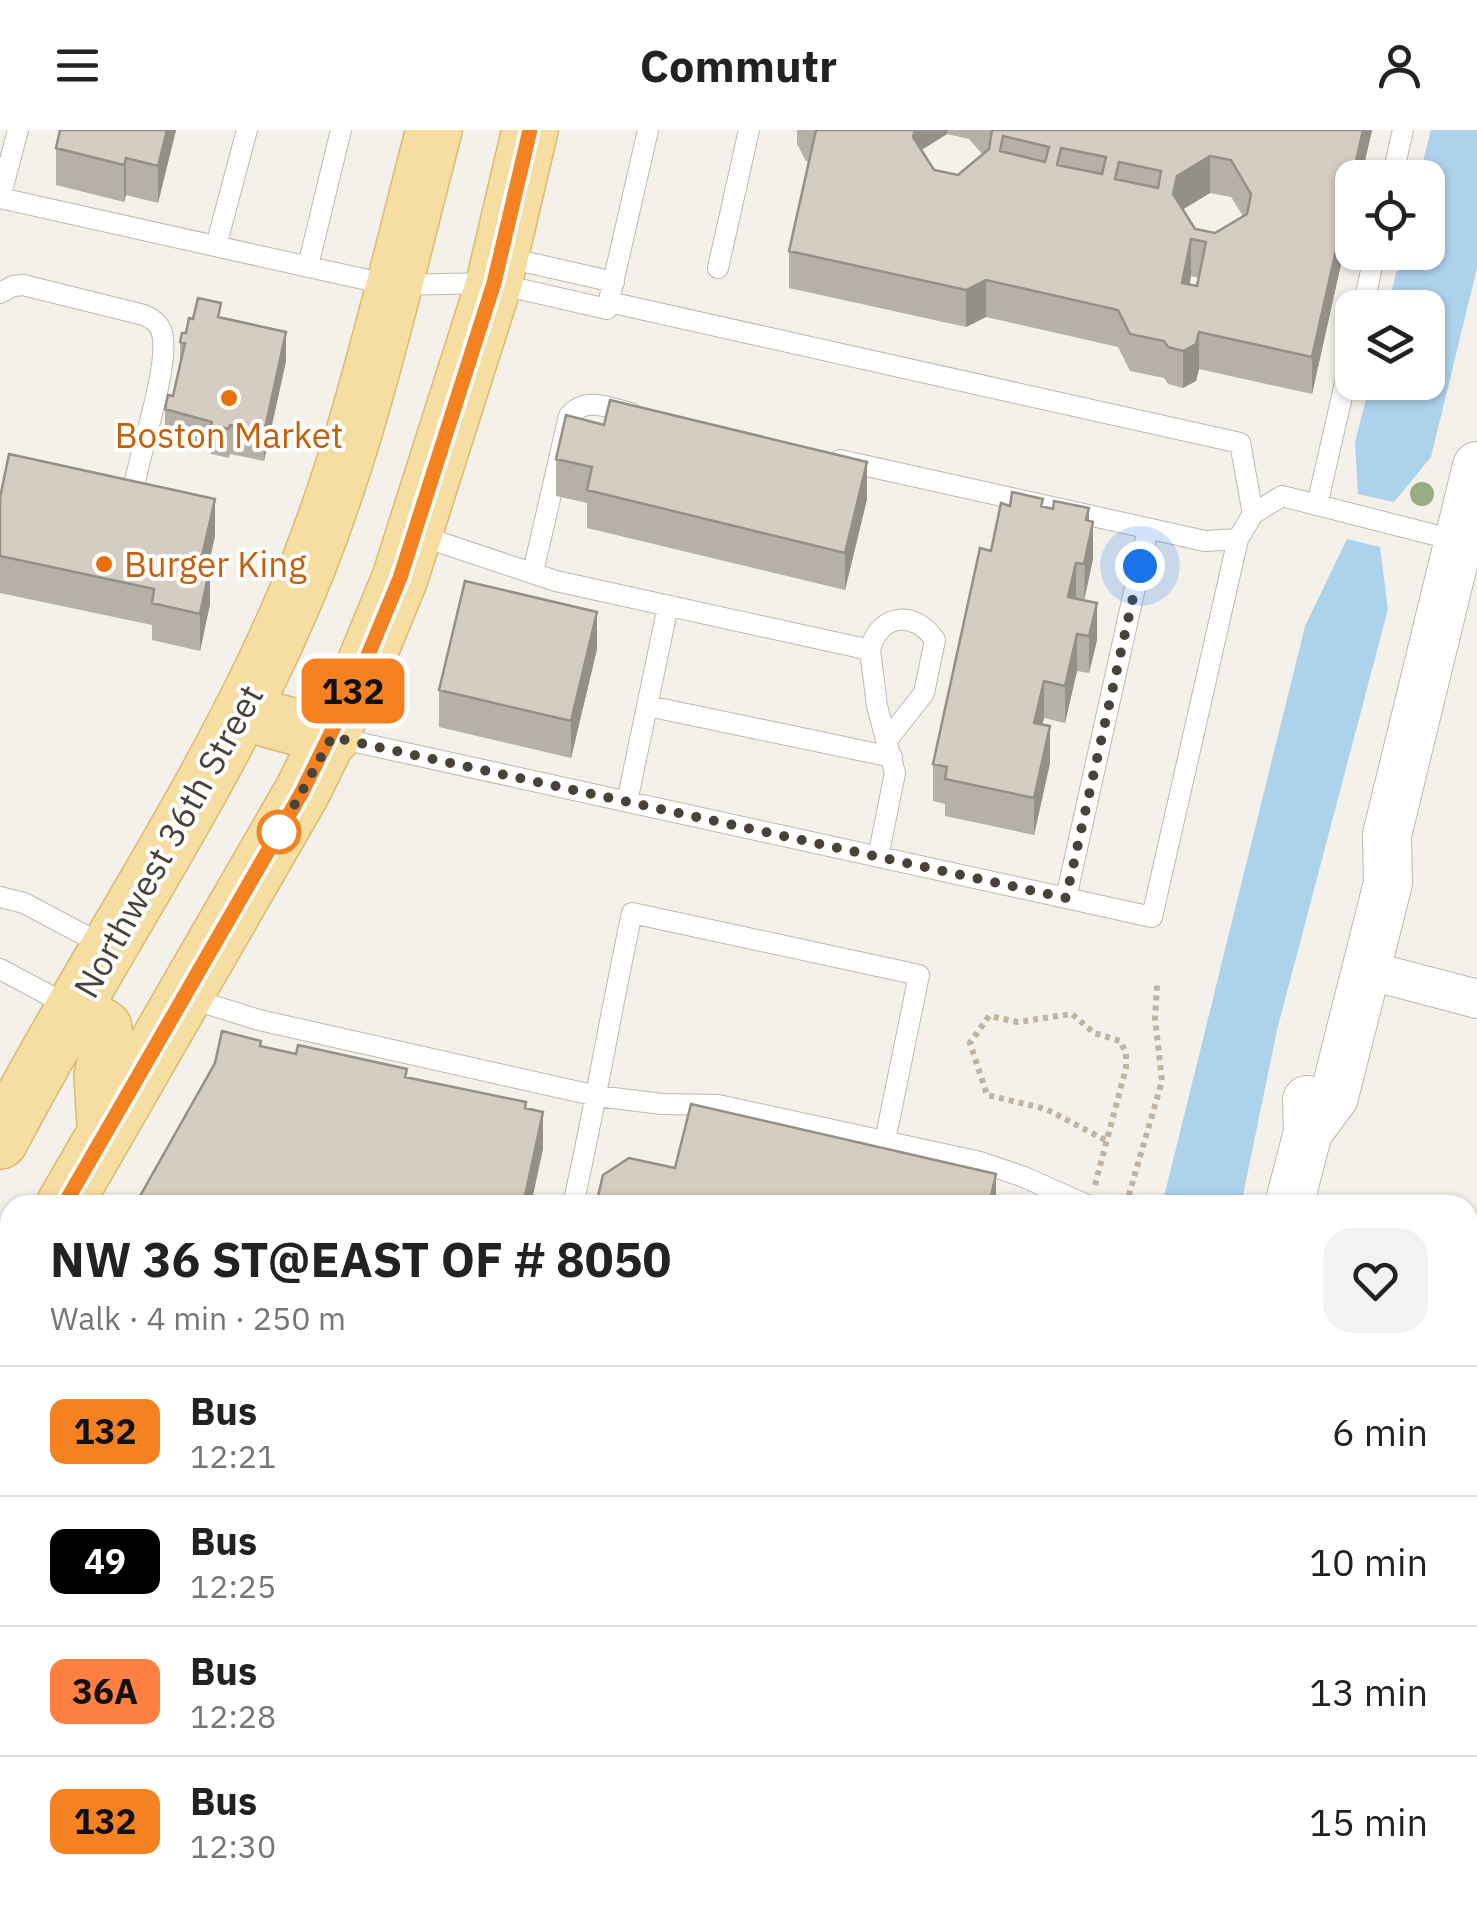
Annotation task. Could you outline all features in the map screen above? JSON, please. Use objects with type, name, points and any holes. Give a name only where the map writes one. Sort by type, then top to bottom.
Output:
[{"type":"main road","name":"Northwest 36th Street","points":[[3,1128],[142,891],[240,712],[288,614],[346,456],[434,130]]},
{"type":"main road","points":[[70,1195],[332,737],[400,578],[497,270],[530,130]]},
{"type":"main road","points":[[240,712],[332,737]]},
{"type":"main road","points":[[142,891],[142,954],[155,978],[183,996]]},
{"type":"main road","points":[[75,1009],[104,1028],[105,1132]]},
{"type":"street","points":[[1308,1132],[1334,1097],[1367,970],[1388,883],[1387,835],[1477,466]]},
{"type":"street","points":[[1292,1195],[1308,1132],[1307,1092],[1362,877],[1387,835]]},
{"type":"street","points":[[1367,970],[1477,998]]},
{"type":"lane","points":[[18,130],[0,198],[394,285],[497,270],[1240,443],[1253,514]]},
{"type":"lane","points":[[216,246],[247,130]]},
{"type":"lane","points":[[308,266],[341,130]]},
{"type":"lane","points":[[610,298],[648,130]]},
{"type":"lane","points":[[718,268],[749,130]]},
{"type":"lane","points":[[1396,160],[1403,130]]},
{"type":"lane","points":[[0,293],[22,286],[144,315],[159,326],[163,337],[162,363],[135,482]]},
{"type":"lane","points":[[1317,505],[1341,400]]},
{"type":"lane","points":[[533,572],[569,416],[582,405],[591,404],[642,416]]},
{"type":"lane","points":[[817,454],[1205,541],[1238,539]]},
{"type":"lane","points":[[332,737],[1152,917],[1238,539],[1253,514],[1282,496],[1458,541]]},
{"type":"lane","points":[[1066,898],[1148,528]]},
{"type":"lane","points":[[414,534],[556,581],[870,650]]},
{"type":"lane","points":[[626,802],[668,606]]},
{"type":"lane","points":[[878,857],[895,772],[877,706],[870,650],[874,633],[883,623],[899,619],[929,631],[936,640],[924,692],[890,748]]},
{"type":"lane","points":[[648,706],[890,748]]},
{"type":"lane","points":[[0,897],[24,902],[109,948]]},
{"type":"lane","points":[[575,1195],[632,913],[919,975],[885,1141]]},
{"type":"lane","points":[[0,969],[75,1009]]},
{"type":"lane","points":[[183,996],[259,1020],[597,1096],[662,1104],[718,1105],[885,1141],[1002,1168],[1083,1195]]},
{"type":"path","points":[[1129,1195],[1162,1080],[1155,1018],[1158,985]]},
{"type":"path","points":[[1090,1195],[1106,1140],[1126,1068],[1126,1054],[1120,1042],[1094,1033],[1072,1014],[1018,1022],[989,1016],[970,1043],[987,1095],[1046,1109],[1106,1140]]},
{"type":"water","points":[[1431,130],[1477,130],[1477,268],[1445,399],[1445,290],[1392,290],[1397,270],[1445,270],[1445,160],[1423,160]]},
{"type":"water","points":[[1366,400],[1445,400],[1431,457],[1394,502],[1358,494],[1355,442]]},
{"type":"water","points":[[1347,539],[1380,547],[1388,609],[1277,1030],[1243,1195],[1164,1195],[1305,626]]},
{"type":"building","points":[[60,130],[167,130],[158,166],[126,158],[124,165],[56,148]]},
{"type":"building","points":[[816,130],[915,130],[913,137],[934,170],[958,175],[989,149],[992,130],[1363,130],[1356,160],[1335,160],[1335,255],[1312,357],[1199,332],[1196,344],[1183,351],[1168,347],[1164,341],[1130,334],[1118,310],[986,280],[966,290],[789,251]],"holes":[[[1003,136],[1049,147],[1045,162],[1000,151]],[[1061,148],[1106,157],[1102,174],[1057,165]],[[1210,156],[1231,160],[1251,194],[1247,214],[1215,233],[1195,229],[1173,194],[1177,176]],[[1119,162],[1161,171],[1158,188],[1115,179]],[[1191,239],[1206,242],[1197,286],[1182,283]]]},
{"type":"building","name":"Boston Market","points":[[198,298],[221,303],[218,317],[286,332],[264,433],[211,425],[212,422],[165,409],[168,395],[173,396],[185,343],[180,342],[182,333],[186,333],[189,318],[193,319]]},
{"type":"building","points":[[610,400],[867,462],[845,553],[587,490],[592,467],[556,459],[566,415],[604,425]]},
{"type":"building","name":"Burger King","points":[[9,454],[215,499],[197,565],[210,567],[200,614],[152,603],[154,589],[0,556],[0,498]]},
{"type":"building","points":[[1012,492],[1043,499],[1041,506],[1053,509],[1054,501],[1089,508],[1086,520],[1093,522],[1084,564],[1076,563],[1068,597],[1097,603],[1089,636],[1077,634],[1065,686],[1044,681],[1034,723],[1050,726],[1034,798],[945,779],[947,767],[933,764],[980,548],[991,551],[1001,503],[1010,506]]},
{"type":"building","points":[[465,581],[597,612],[571,721],[439,690]]},
{"type":"building","points":[[222,1031],[261,1041],[260,1046],[296,1054],[298,1045],[407,1069],[405,1077],[526,1102],[525,1108],[543,1112],[525,1195],[141,1195],[215,1063]]},
{"type":"building","points":[[691,1104],[996,1174],[991,1195],[598,1195],[603,1175],[629,1158],[675,1168]]},
{"type":"bus line","name":"132","points":[[70,1195],[302,792],[361,672],[400,578],[494,283],[530,130]]},
{"type":"place","name":"Boston Market","points":[[229,398]]},
{"type":"place","name":"Burger King","points":[[104,564]]},
{"type":"route","points":[[279,832],[274,842],[332,737],[1066,898],[1140,566]]}]
